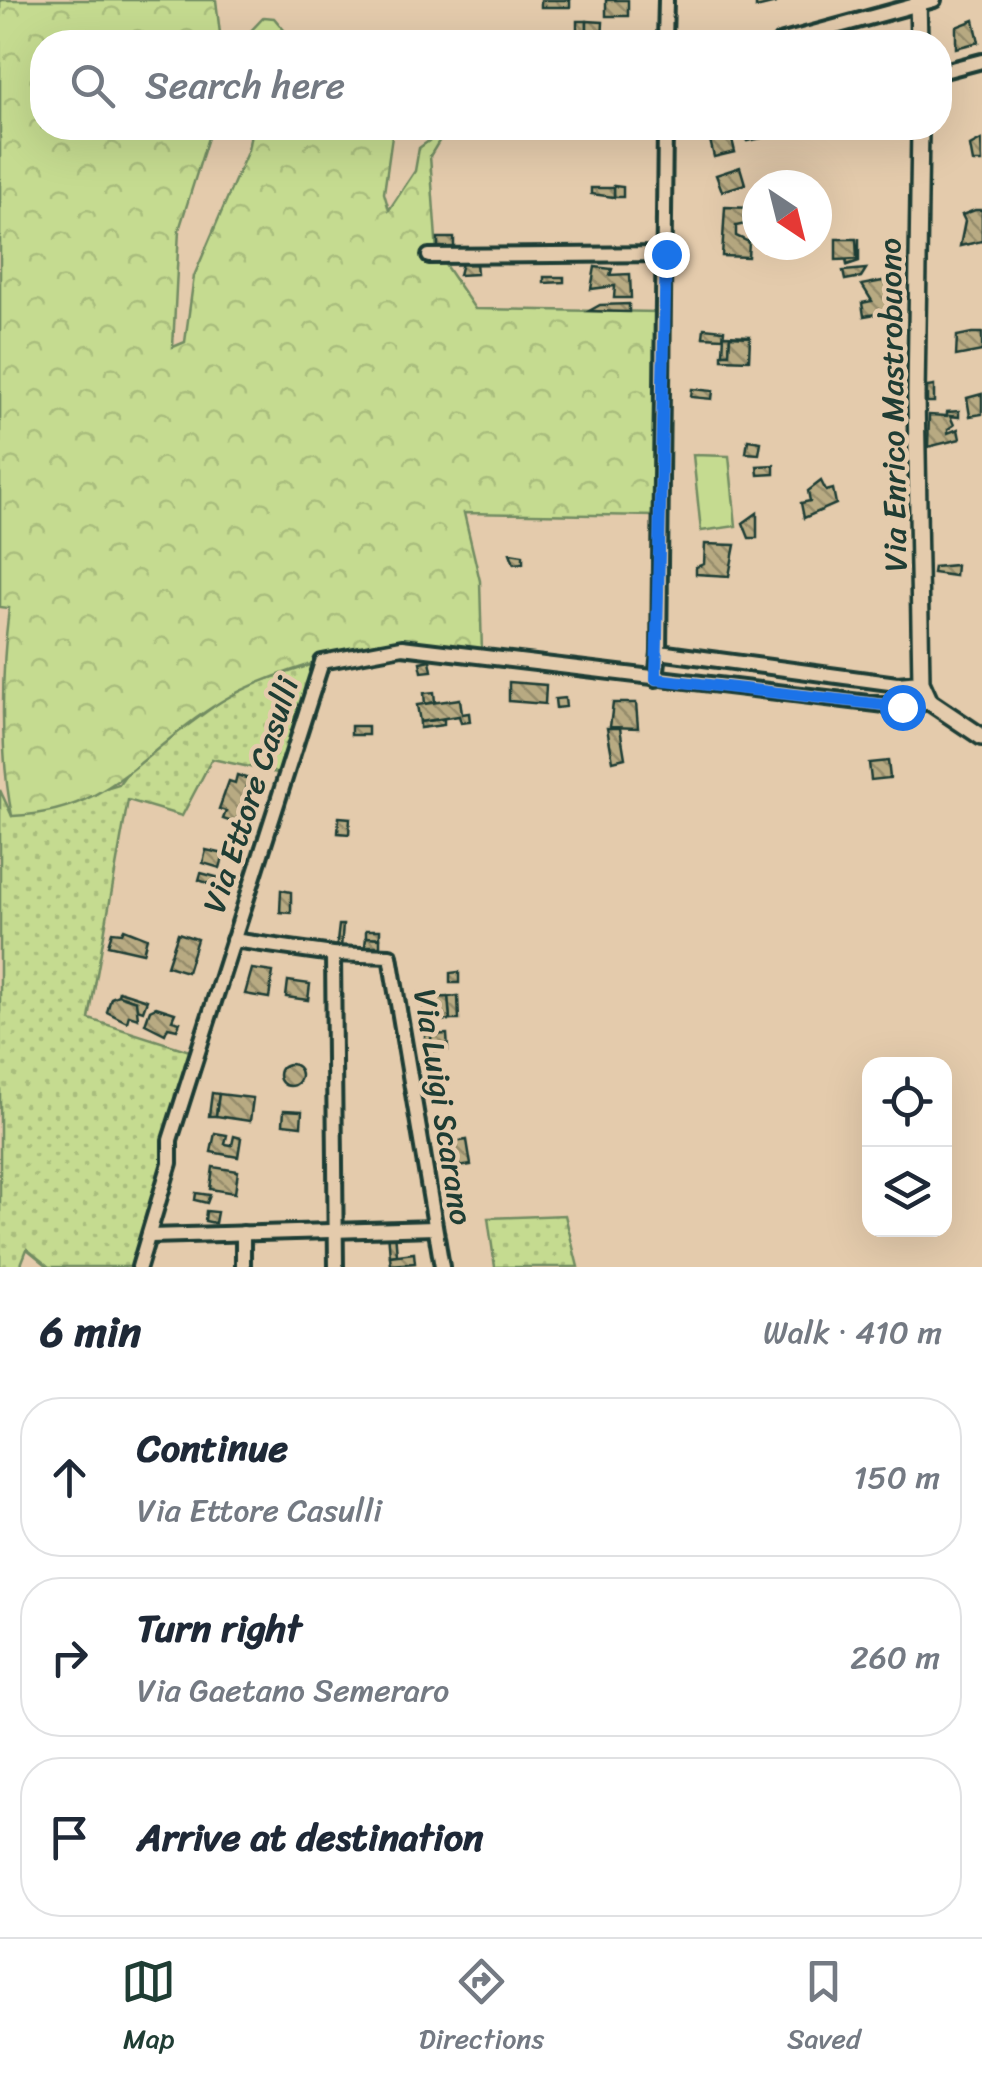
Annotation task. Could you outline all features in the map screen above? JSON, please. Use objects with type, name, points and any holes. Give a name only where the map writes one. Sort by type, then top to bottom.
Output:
[{"type":"street","points":[[666,0],[666,30]]},
{"type":"street","points":[[823,30],[924,2],[920,30]]},
{"type":"street","points":[[952,69],[982,62]]},
{"type":"street","points":[[656,679],[665,140]]},
{"type":"street","name":"Via Enrico Mastrobuono","points":[[920,140],[916,396],[922,682]]},
{"type":"street","points":[[429,256],[666,254]]},
{"type":"street","name":"Via Ettore Casulli","points":[[139,1267],[170,1162],[170,1140],[322,662],[402,647],[902,707],[930,702]]},
{"type":"street","points":[[659,652],[897,684],[922,682],[930,702],[982,737]]},
{"type":"street","points":[[233,940],[333,954],[336,1267]]},
{"type":"street","name":"Via Luigi Scarano","points":[[333,954],[390,956],[442,1267]]},
{"type":"street","points":[[150,1236],[435,1228]]},
{"type":"street","points":[[242,1232],[243,1267]]},
{"type":"green space","points":[[0,0],[216,0],[220,30],[30,30],[30,140],[207,140],[179,230],[173,347],[185,342],[194,276],[250,140],[391,140],[384,193],[389,210],[415,171],[419,148],[430,140],[440,140],[430,156],[437,253],[475,309],[659,312],[657,516],[464,513],[480,581],[482,653],[386,647],[285,673],[222,701],[102,791],[47,812],[12,816],[3,714],[9,608],[0,607]]},
{"type":"green space","points":[[264,17],[274,18],[284,30],[252,30]]},
{"type":"green space","points":[[693,455],[729,456],[736,526],[701,531]]},
{"type":"green space","points":[[323,661],[282,774],[212,759],[182,816],[128,800],[89,1019],[193,1052],[132,1267],[49,1267],[27,1249],[20,1267],[0,1267],[0,790],[12,816],[119,784],[131,767],[221,701],[249,685]]},
{"type":"green space","points":[[565,1215],[578,1267],[495,1267],[488,1218]]},
{"type":"building","points":[[541,0],[570,0],[570,7],[541,7]]},
{"type":"building","points":[[606,0],[628,0],[628,16],[606,16]]},
{"type":"building","points":[[756,0],[776,0],[776,3],[756,8]]},
{"type":"building","points":[[974,20],[979,42],[956,48],[956,27]]},
{"type":"building","points":[[577,21],[587,21],[587,30],[577,30]]},
{"type":"building","points":[[587,21],[603,22],[603,30],[587,30]]},
{"type":"building","points":[[710,140],[732,140],[735,152],[714,157]]},
{"type":"building","points":[[981,140],[982,162],[973,162],[970,146]]},
{"type":"building","points":[[740,167],[742,185],[722,191],[716,175]]},
{"type":"building","points":[[614,186],[623,187],[623,197],[614,197]]},
{"type":"building","points":[[591,188],[614,188],[614,197],[591,194]]},
{"type":"building","points":[[725,207],[742,208],[742,225],[736,226],[736,236],[742,239],[742,257],[722,256]]},
{"type":"building","points":[[982,210],[982,241],[960,246],[965,221],[962,215]]},
{"type":"building","points":[[438,238],[454,238],[454,249],[438,249]]},
{"type":"building","points":[[859,238],[859,261],[847,265],[846,260],[857,259]]},
{"type":"building","points":[[836,239],[856,239],[857,259],[836,260]]},
{"type":"building","points":[[476,262],[477,274],[459,275],[462,263]]},
{"type":"building","points":[[595,267],[612,269],[610,275],[630,274],[631,298],[614,298],[615,286],[591,289]]},
{"type":"building","points":[[866,269],[861,277],[845,280],[843,271]]},
{"type":"building","points":[[544,277],[564,277],[564,282],[544,283]]},
{"type":"building","points":[[893,279],[895,290],[887,291],[893,311],[864,316],[862,303],[872,301],[862,285]]},
{"type":"building","points":[[629,304],[629,312],[589,311],[600,305]]},
{"type":"building","points":[[704,328],[724,330],[723,338],[703,337]]},
{"type":"building","points":[[982,333],[982,351],[956,356],[957,336]]},
{"type":"building","points":[[724,335],[751,336],[730,336],[729,354],[723,354]]},
{"type":"building","points":[[730,336],[750,337],[749,360],[722,359],[722,354],[729,354]]},
{"type":"building","points":[[934,386],[934,402],[927,402],[927,387]]},
{"type":"building","points":[[692,389],[713,391],[712,399],[691,397]]},
{"type":"building","points":[[982,394],[982,414],[970,416],[967,398]]},
{"type":"building","points":[[959,411],[959,417],[950,416],[954,425],[948,433],[958,429],[960,439],[928,447],[929,415],[947,416],[947,412]]},
{"type":"building","points":[[748,440],[761,442],[759,454],[746,453]]},
{"type":"building","points":[[774,465],[774,474],[758,475],[757,466]]},
{"type":"building","points":[[821,481],[826,491],[833,489],[836,504],[804,518],[801,503],[810,501],[808,491]]},
{"type":"building","points":[[757,513],[757,538],[749,538],[743,523]]},
{"type":"building","points":[[705,544],[735,545],[729,576],[696,574],[696,567],[704,564]]},
{"type":"building","points":[[510,553],[523,555],[523,563],[514,564]]},
{"type":"building","points":[[956,565],[955,576],[933,573],[934,567]]},
{"type":"building","points":[[430,660],[432,671],[422,672],[420,662]]},
{"type":"building","points":[[509,682],[546,685],[545,704],[509,701]]},
{"type":"building","points":[[434,692],[435,702],[425,704],[424,693]]},
{"type":"building","points":[[565,698],[566,707],[556,708],[555,699]]},
{"type":"building","points":[[460,699],[462,714],[469,713],[470,722],[461,723],[459,716],[420,722],[417,705]]},
{"type":"building","points":[[613,703],[636,703],[638,728],[610,727]]},
{"type":"building","points":[[444,719],[444,725],[420,728],[420,722]]},
{"type":"building","points":[[351,726],[368,726],[368,735],[351,735]]},
{"type":"building","points":[[607,728],[620,728],[625,758],[613,761]]},
{"type":"building","points":[[888,761],[890,778],[871,780],[869,763]]},
{"type":"building","points":[[237,775],[249,779],[244,793],[248,794],[235,823],[223,819],[226,811],[219,809],[229,781],[235,783]]},
{"type":"building","points":[[339,817],[350,818],[349,834],[338,833]]},
{"type":"building","points":[[206,850],[224,854],[220,868],[203,863]]},
{"type":"building","points":[[201,873],[227,880],[225,890],[199,880]]},
{"type":"building","points":[[281,890],[291,892],[291,913],[280,912]]},
{"type":"building","points":[[339,925],[343,925],[341,948],[336,951]]},
{"type":"building","points":[[124,929],[147,938],[143,953],[108,945],[112,932],[122,933]]},
{"type":"building","points":[[366,930],[380,930],[380,938],[366,937]]},
{"type":"building","points":[[178,933],[197,939],[187,972],[167,966]]},
{"type":"building","points":[[366,937],[380,938],[380,946],[365,946]]},
{"type":"building","points":[[252,969],[273,972],[269,998],[245,994]]},
{"type":"building","points":[[459,972],[459,983],[450,983],[450,973]]},
{"type":"building","points":[[288,981],[310,984],[308,1000],[286,997]]},
{"type":"building","points":[[119,991],[147,1000],[143,1011],[134,1008],[136,1001],[118,995]]},
{"type":"building","points":[[118,995],[136,1001],[138,1018],[129,1015],[127,1022],[107,1012],[111,998]]},
{"type":"building","points":[[458,996],[459,1020],[450,1020],[448,997]]},
{"type":"building","points":[[448,997],[450,1020],[429,1021],[428,998]]},
{"type":"building","points":[[423,998],[428,998],[429,1021],[424,1021]]},
{"type":"building","points":[[156,1007],[175,1013],[172,1020],[180,1022],[177,1029],[168,1027],[165,1034],[145,1024],[150,1010]]},
{"type":"building","points":[[425,1034],[431,1035],[432,1051],[425,1051]]},
{"type":"building","points":[[447,1034],[448,1050],[432,1051],[431,1035]]},
{"type":"building","points":[[290,1064],[298,1067],[298,1083],[290,1086],[282,1083],[279,1075],[282,1067]]},
{"type":"building","points":[[212,1093],[219,1094],[216,1116],[209,1116]]},
{"type":"building","points":[[219,1094],[253,1098],[250,1121],[216,1116]]},
{"type":"building","points":[[284,1110],[302,1111],[301,1126],[283,1124]]},
{"type":"building","points":[[215,1133],[227,1135],[225,1144],[232,1145],[234,1136],[241,1138],[238,1157],[211,1152]]},
{"type":"building","points":[[467,1140],[471,1165],[452,1168],[447,1143]]},
{"type":"building","points":[[213,1167],[238,1171],[235,1193],[210,1189]]},
{"type":"building","points":[[196,1193],[210,1195],[207,1203],[195,1200]]},
{"type":"building","points":[[206,1211],[217,1212],[215,1223],[205,1221]]},
{"type":"building","points":[[388,1232],[395,1232],[397,1255],[390,1256]]},
{"type":"building","points":[[414,1253],[415,1263],[391,1265],[390,1256]]},
{"type":"route","points":[[666,254],[656,679],[902,707]]}]
